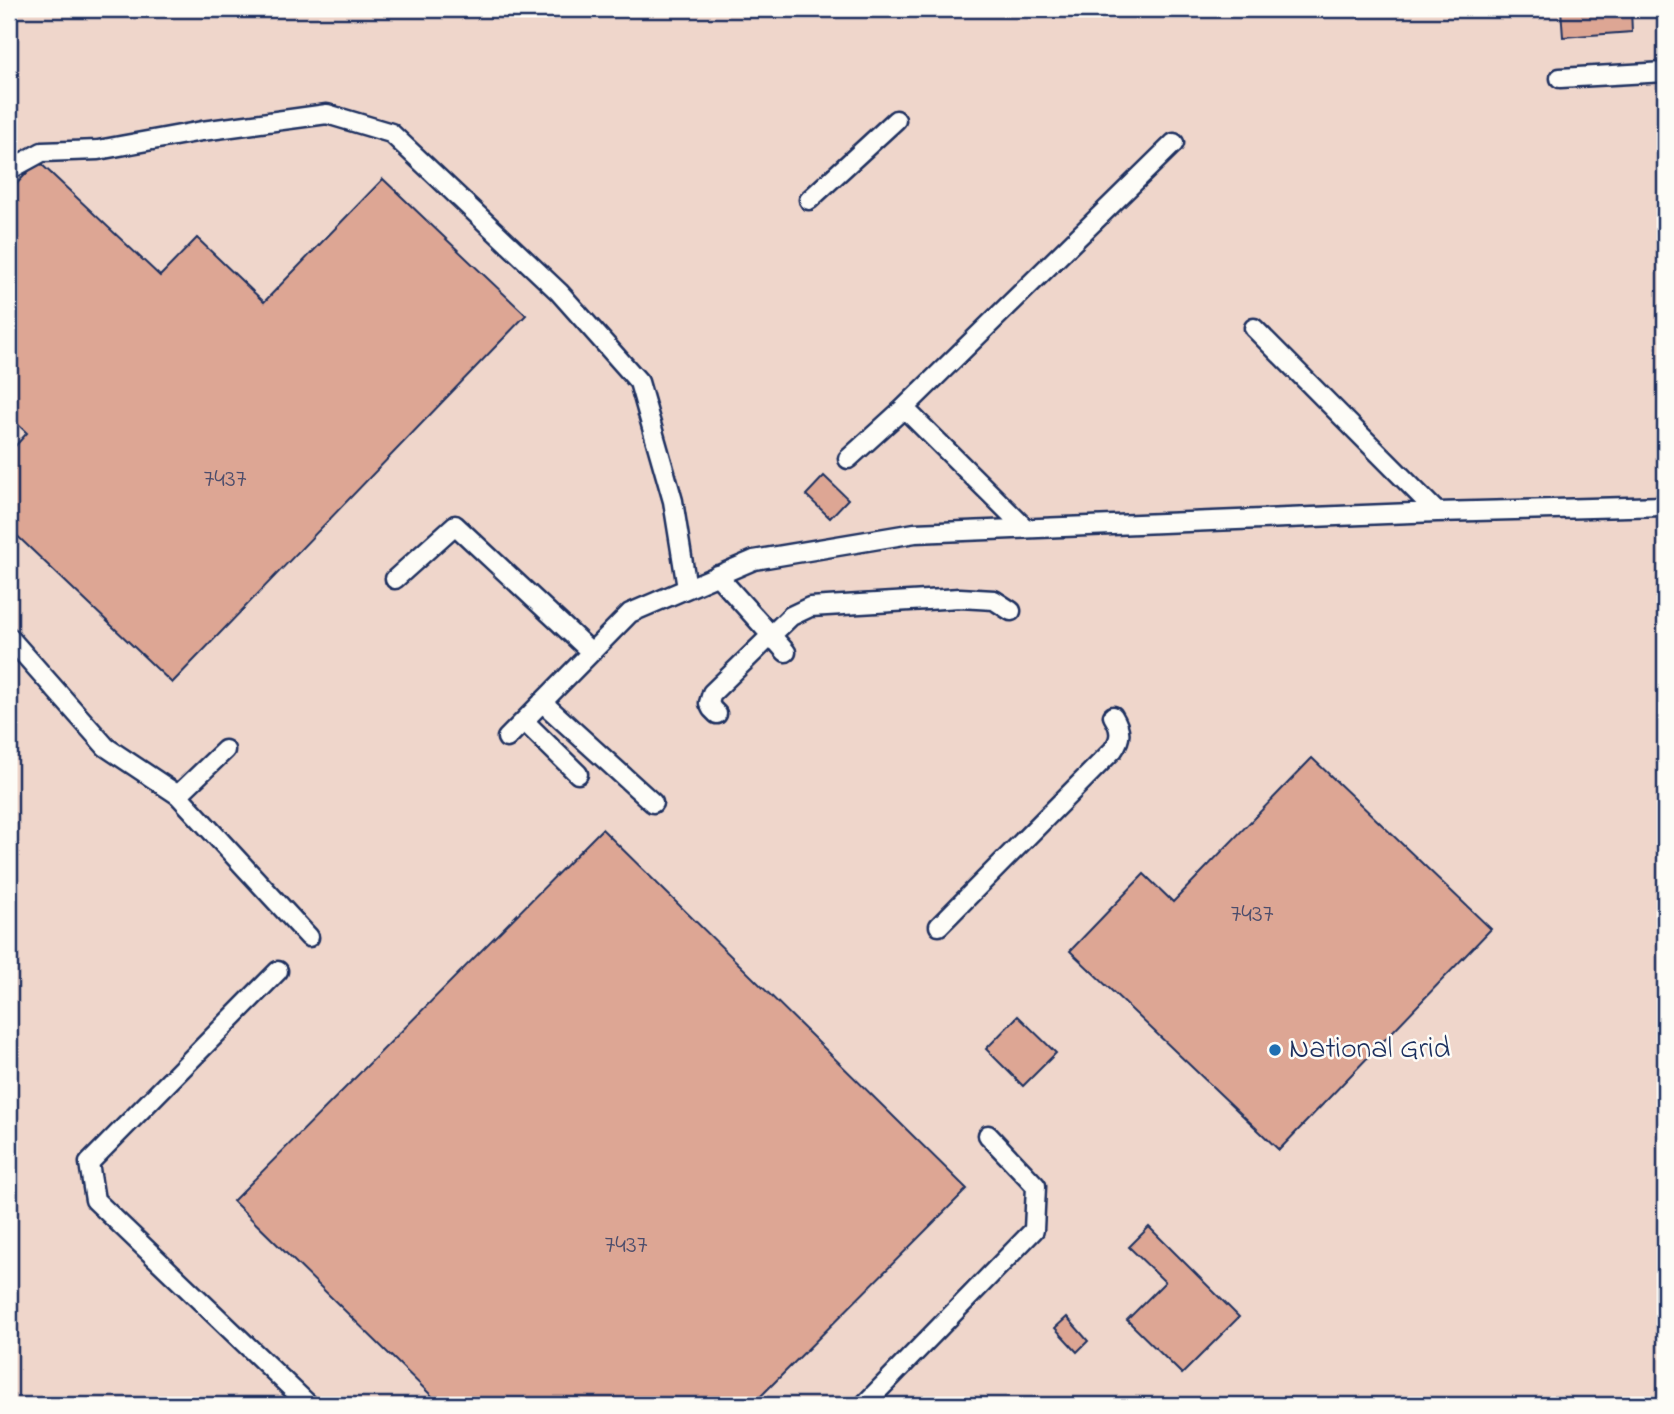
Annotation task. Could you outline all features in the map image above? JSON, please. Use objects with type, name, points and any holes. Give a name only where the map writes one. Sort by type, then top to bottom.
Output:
[{"type":"lane","points":[[1560,78],[1665,72]]},
{"type":"lane","points":[[9,170],[42,152],[98,150],[202,131],[327,114],[391,133],[559,292],[639,382],[673,501],[687,588]]},
{"type":"lane","points":[[809,200],[896,120]]},
{"type":"lane","points":[[848,459],[904,408],[1174,143]]},
{"type":"lane","points":[[1254,328],[1437,512]]},
{"type":"lane","points":[[904,408],[1025,528]]},
{"type":"lane","points":[[507,738],[630,613],[754,560],[915,533],[1437,512],[1665,506]]},
{"type":"lane","points":[[395,579],[455,525],[591,653]]},
{"type":"lane","points":[[717,575],[786,653]]},
{"type":"lane","points":[[717,714],[709,703],[712,693],[791,616],[810,607],[960,598],[994,600],[1011,611]]},
{"type":"lane","points":[[9,637],[106,747],[178,795],[309,937]]},
{"type":"lane","points":[[542,702],[653,803]]},
{"type":"lane","points":[[939,926],[1113,750],[1119,742],[1120,733],[1119,725],[1113,716]]},
{"type":"lane","points":[[524,720],[578,774]]},
{"type":"lane","points":[[178,795],[225,750]]},
{"type":"lane","points":[[278,971],[89,1163],[95,1200],[309,1405]]},
{"type":"lane","points":[[864,1405],[1034,1230],[1036,1186],[988,1135]]},
{"type":"shaded area","name":"National Grid","points":[[9,9],[1665,9],[1665,1405],[9,1405]]},
{"type":"building","points":[[1561,9],[1631,9],[1632,32],[1563,37]]},
{"type":"building","points":[[38,161],[160,276],[197,238],[264,302],[383,179],[526,315],[172,683],[9,528],[9,453],[27,433],[9,416],[9,192]]},
{"type":"building","points":[[824,476],[848,499],[830,518],[806,495]]},
{"type":"building","name":"National Grid","points":[[1312,758],[1491,929],[1279,1150],[1070,951],[1144,874],[1173,902]]},
{"type":"building","points":[[602,829],[967,1189],[752,1405],[441,1405],[233,1201]]},
{"type":"building","points":[[1018,1016],[1056,1053],[1023,1086],[986,1049]]},
{"type":"building","points":[[1149,1227],[1239,1317],[1182,1374],[1127,1320],[1165,1282],[1129,1247]]},
{"type":"building","points":[[1067,1317],[1088,1341],[1077,1352],[1055,1328]]},
{"type":"place","name":"National Grid","points":[[1275,1050]]}]
